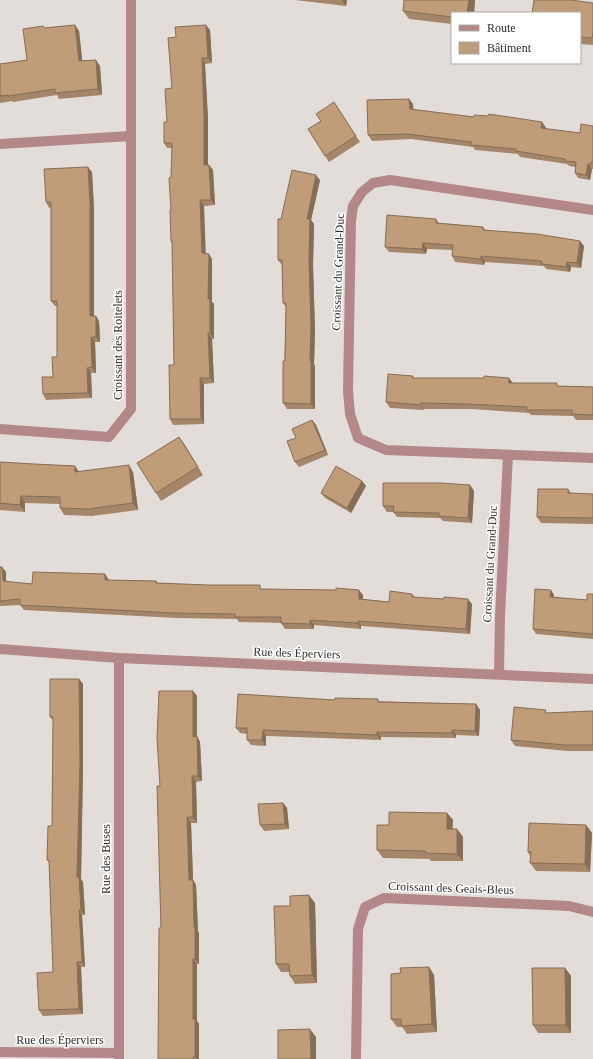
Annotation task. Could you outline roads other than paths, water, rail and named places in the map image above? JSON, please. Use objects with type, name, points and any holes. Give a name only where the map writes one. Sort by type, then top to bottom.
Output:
[{"type":"street","name":"Croissant des Roitelets","points":[[0,429],[109,437],[131,409],[131,0]]},
{"type":"street","points":[[0,144],[130,136]]},
{"type":"street","name":"Croissant du Grand-Duc","points":[[593,210],[390,180],[373,183],[362,192],[353,206],[351,229],[348,390],[350,414],[358,438],[386,450],[593,458]]},
{"type":"street","name":"Croissant du Grand-Duc","points":[[499,674],[500,616],[508,455]]},
{"type":"street","name":"Rue des Éperviers","points":[[0,649],[119,658],[593,679]]},
{"type":"street","name":"Rue des Buses","points":[[119,658],[119,1056]]},
{"type":"street","name":"Croissant des Geais-Bleus","points":[[356,1059],[358,929],[365,908],[384,898],[569,906],[593,912]]},
{"type":"street","name":"Rue des Éperviers","points":[[0,1052],[119,1056]]}]
